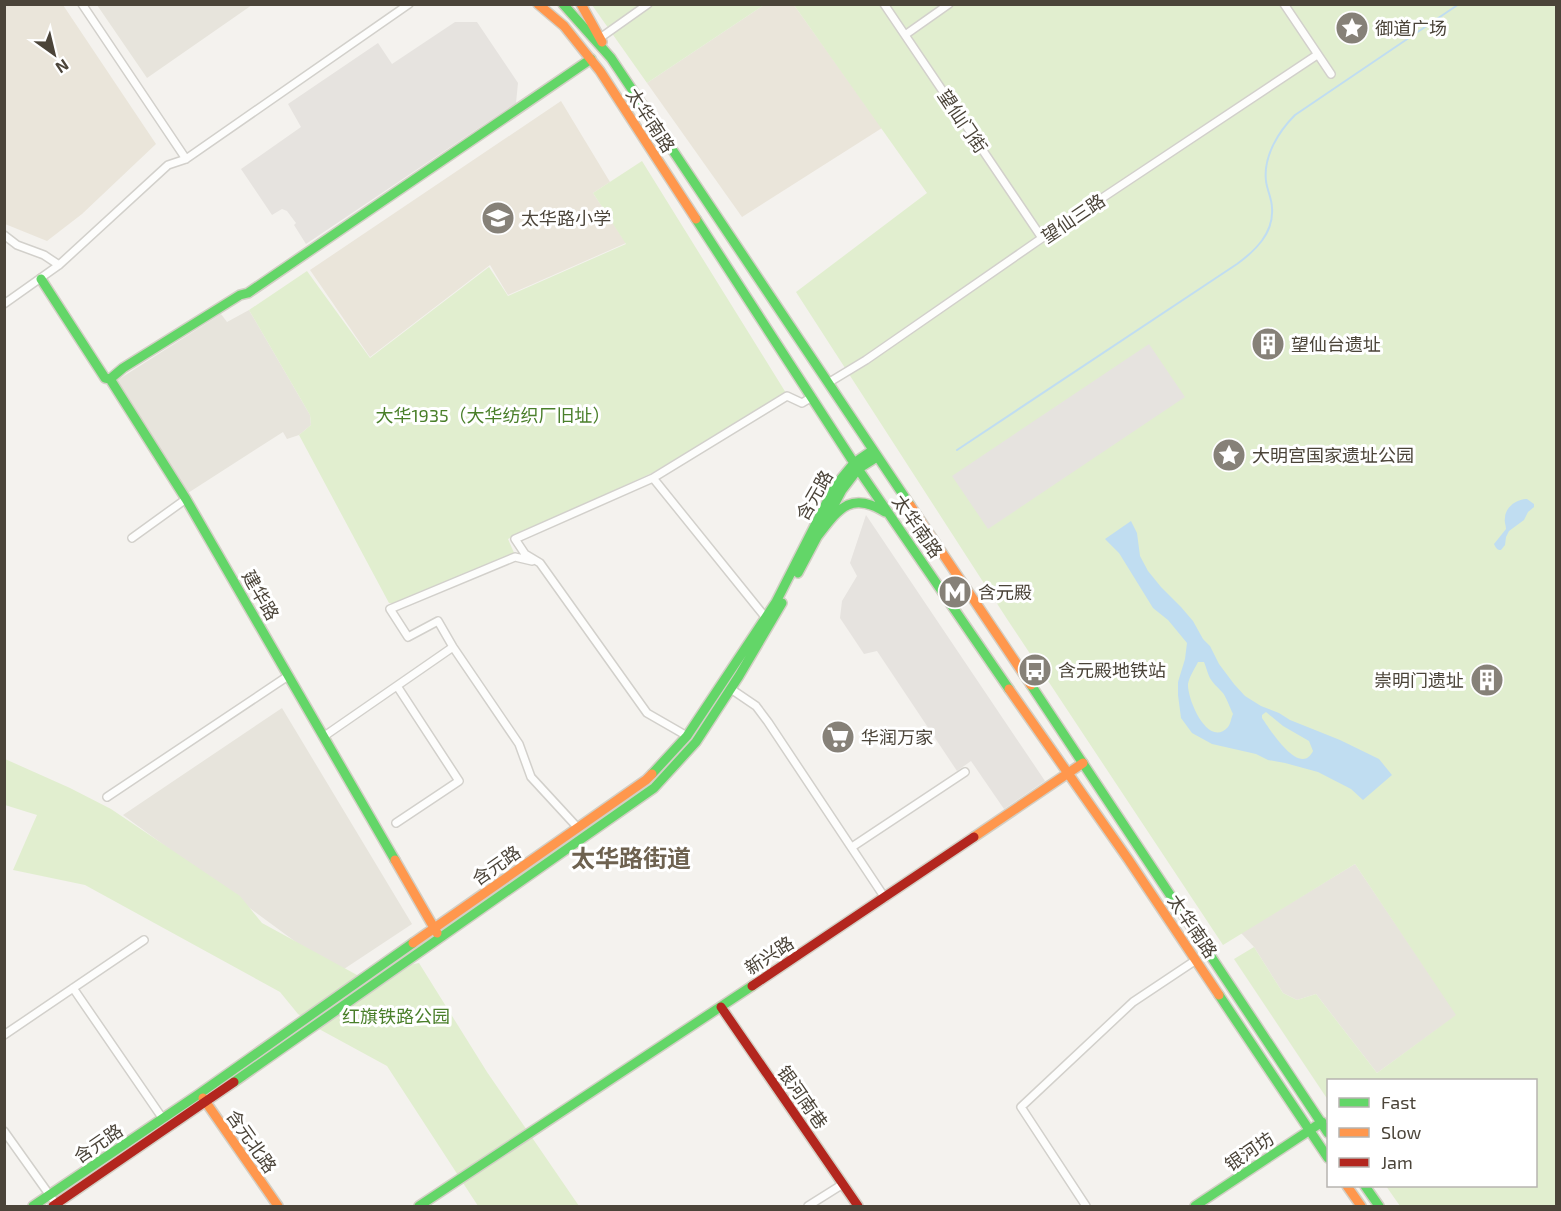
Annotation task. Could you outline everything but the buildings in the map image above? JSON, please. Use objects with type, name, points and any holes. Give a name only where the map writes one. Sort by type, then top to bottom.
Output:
[{"type":"main road","name":"太华南路","points":[[538,4],[564,26],[591,59],[856,466],[1128,859],[1327,1155]]},
{"type":"main road","name":"太华南路","points":[[563,4],[611,58],[1327,1130]]},
{"type":"main road","points":[[581,4],[611,58]]},
{"type":"main road","points":[[110,379],[123,368],[240,295],[248,293],[591,59]]},
{"type":"main road","name":"建华路","points":[[41,279],[105,378],[110,379],[186,499],[439,938]]},
{"type":"main road","name":"含元路","points":[[33,1206],[199,1094],[646,780],[687,736],[766,618],[835,486],[856,466],[875,454]]},
{"type":"main road","name":"含元路","points":[[55,1205],[654,788],[696,742],[731,689],[771,624],[856,466]]},
{"type":"main road","points":[[817,537],[836,513],[851,502],[862,500],[872,503],[893,518]]},
{"type":"main road","name":"新兴路","points":[[419,1206],[885,898],[1083,763]]},
{"type":"main road","name":"银河南巷","points":[[721,1007],[858,1206]]},
{"type":"main road","name":"含元北路","points":[[199,1094],[278,1206]]},
{"type":"main road","name":"银河坊","points":[[1195,1206],[1322,1122]]},
{"type":"main road","points":[[1348,1187],[1361,1206]]},
{"type":"main road","points":[[1366,1187],[1379,1206]]},
{"type":"street","points":[[82,4],[186,159]]},
{"type":"street","points":[[4,304],[59,265],[168,165],[186,159],[409,4]]},
{"type":"street","points":[[600,38],[648,4]]},
{"type":"street","name":"望仙门街","points":[[884,4],[1042,238]]},
{"type":"street","points":[[905,35],[950,4]]},
{"type":"street","points":[[1284,4],[1331,74]]},
{"type":"street","name":"望仙三路","points":[[828,383],[866,360],[1042,238],[1317,55]]},
{"type":"street","points":[[4,235],[17,245],[44,255],[59,265]]},
{"type":"street","points":[[687,736],[648,713],[540,562],[525,554],[515,539],[653,478],[787,396],[802,403],[812,397]]},
{"type":"street","points":[[653,478],[766,618]]},
{"type":"street","points":[[132,538],[186,499]]},
{"type":"street","points":[[540,562],[515,557],[390,609],[408,636],[438,621],[519,744],[531,777],[578,828]]},
{"type":"street","points":[[323,737],[453,647]]},
{"type":"street","points":[[107,797],[288,676]]},
{"type":"street","points":[[396,823],[459,781],[397,686]]},
{"type":"street","points":[[731,689],[756,706],[885,898]]},
{"type":"street","points":[[852,847],[964,772]]},
{"type":"street","points":[[4,1035],[144,940]]},
{"type":"street","points":[[1086,1206],[1021,1107],[1133,1002],[1196,960]]},
{"type":"street","points":[[73,988],[163,1119]]},
{"type":"street","points":[[4,1131],[55,1205]]},
{"type":"street","points":[[808,1206],[843,1184]]},
{"type":"shaded area","points":[[4,5],[63,5],[156,144],[82,214],[47,241],[5,224]]},
{"type":"shaded area","points":[[97,5],[252,5],[147,78]]},
{"type":"shaded area","points":[[764,5],[794,5],[882,128],[742,217],[647,83]]},
{"type":"shaded area","points":[[455,22],[477,22],[518,83],[516,103],[306,244],[294,225],[296,223],[287,211],[282,209],[272,215],[241,169],[301,127],[288,104],[378,43],[392,64]]},
{"type":"shaded area","name":"太华路小学","points":[[561,101],[610,182],[593,193],[626,243],[508,295],[490,265],[370,357],[310,270]]},
{"type":"shaded area","points":[[249,310],[310,415],[311,425],[299,435],[287,439],[283,432],[188,493],[116,381],[221,314],[227,322]]},
{"type":"shaded area","points":[[1149,344],[1185,397],[988,529],[952,476]]},
{"type":"shaded area","points":[[866,515],[1045,781],[1004,809],[971,761],[957,771],[877,651],[864,654],[840,618],[842,601],[857,576],[850,563]]},
{"type":"shaded area","points":[[282,708],[412,924],[338,973],[123,815]]},
{"type":"shaded area","points":[[1355,864],[1457,1015],[1377,1073],[1316,994],[1297,1000],[1283,993],[1254,947],[1241,933]]},
{"type":"green space","points":[[592,5],[764,5],[647,83]]},
{"type":"green space","name":"大明宫国家遗址公园","points":[[794,5],[1556,5],[1556,1206],[1400,1206],[1387,1187],[1537,1187],[1537,1079],[1327,1079],[1327,1098],[1234,959],[1254,947],[1283,993],[1297,1000],[1316,994],[1377,1073],[1456,1015],[1355,864],[1223,945],[1007,619],[796,292],[927,193]]},
{"type":"green space","name":"大华1935（大华纺织厂旧址）","points":[[642,161],[786,393],[652,473],[508,539],[515,555],[400,603],[389,603],[299,435],[311,425],[310,415],[249,310],[307,271],[370,358],[489,267],[508,296],[626,244],[593,193]]},
{"type":"green space","name":"红旗铁路公园","points":[[5,759],[111,809],[240,896],[262,923],[357,975],[419,963],[487,1072],[579,1206],[478,1206],[387,1066],[319,1029],[298,1014],[280,992],[85,885],[13,870],[37,815],[5,805]]},
{"type":"water","points":[[1527,499],[1534,504],[1534,507],[1524,520],[1509,531],[1505,545],[1501,550],[1498,549],[1494,544],[1506,529],[1507,510],[1516,502]]},
{"type":"water","points":[[1131,521],[1137,533],[1140,556],[1148,571],[1193,621],[1219,664],[1245,696],[1290,720],[1379,759],[1392,775],[1363,800],[1351,789],[1318,772],[1212,744],[1192,733],[1181,718],[1178,695],[1178,682],[1187,643],[1168,620],[1153,608],[1119,553],[1105,539]],"holes":[[[1198,662],[1204,662],[1210,678],[1223,694],[1233,714],[1228,727],[1220,732],[1213,732],[1206,727],[1191,700],[1188,684]],[[1266,712],[1283,726],[1309,741],[1313,751],[1307,758],[1301,759],[1285,748],[1262,718]]]},
{"type":"waterway","points":[[957,450],[1237,264],[1250,253],[1262,240],[1270,225],[1272,208],[1266,181],[1267,162],[1273,145],[1289,121],[1459,4]]},
{"type":"traffic: fast","points":[[563,4],[611,58],[910,505]]},
{"type":"traffic: fast","points":[[110,379],[123,368],[240,295],[248,293],[591,59]]},
{"type":"traffic: fast","points":[[696,219],[854,463],[1009,689]]},
{"type":"traffic: fast","points":[[41,279],[105,378],[110,379],[186,499],[395,860]]},
{"type":"traffic: fast","points":[[652,774],[687,736],[776,602],[835,486],[854,463],[873,450]]},
{"type":"traffic: fast","points":[[798,573],[842,490],[858,469],[877,457]]},
{"type":"traffic: fast","points":[[817,537],[839,511],[854,503],[863,503],[885,512]]},
{"type":"traffic: fast","points":[[234,1082],[654,788],[696,742],[739,676],[782,603]]},
{"type":"traffic: fast","points":[[1031,685],[1327,1131]]},
{"type":"traffic: fast","points":[[33,1206],[199,1094],[413,943]]},
{"type":"traffic: fast","points":[[419,1206],[752,986]]},
{"type":"traffic: fast","points":[[1219,995],[1327,1157]]},
{"type":"traffic: fast","points":[[1195,1206],[1322,1122]]},
{"type":"traffic: fast","points":[[1366,1187],[1379,1206]]},
{"type":"traffic: slow","points":[[538,4],[564,26],[600,71],[696,219]]},
{"type":"traffic: slow","points":[[581,4],[602,42]]},
{"type":"traffic: slow","points":[[910,505],[1031,685]]},
{"type":"traffic: slow","points":[[1009,689],[1128,859],[1219,995]]},
{"type":"traffic: slow","points":[[974,837],[1083,763]]},
{"type":"traffic: slow","points":[[413,943],[652,774]]},
{"type":"traffic: slow","points":[[395,860],[437,933]]},
{"type":"traffic: slow","points":[[203,1098],[278,1206]]},
{"type":"traffic: slow","points":[[1348,1187],[1361,1206]]},
{"type":"traffic: jam","points":[[752,986],[974,837]]},
{"type":"traffic: jam","points":[[721,1007],[858,1206]]},
{"type":"traffic: jam","points":[[53,1206],[234,1082]]},
{"type":"place","name":"御道广场","points":[[1352,28]]},
{"type":"place","name":"太华路小学","points":[[498,218]]},
{"type":"place","name":"望仙台遗址","points":[[1268,344]]},
{"type":"place","name":"大明宫国家遗址公园","points":[[1229,455]]},
{"type":"place","name":"含元殿","points":[[955,592]]},
{"type":"place","name":"含元殿地铁站","points":[[1035,670]]},
{"type":"place","name":"崇明门遗址","points":[[1487,680]]},
{"type":"place","name":"华润万家","points":[[838,737]]},
{"type":"district","name":"太华路街道","points":[[631,857]]}]
